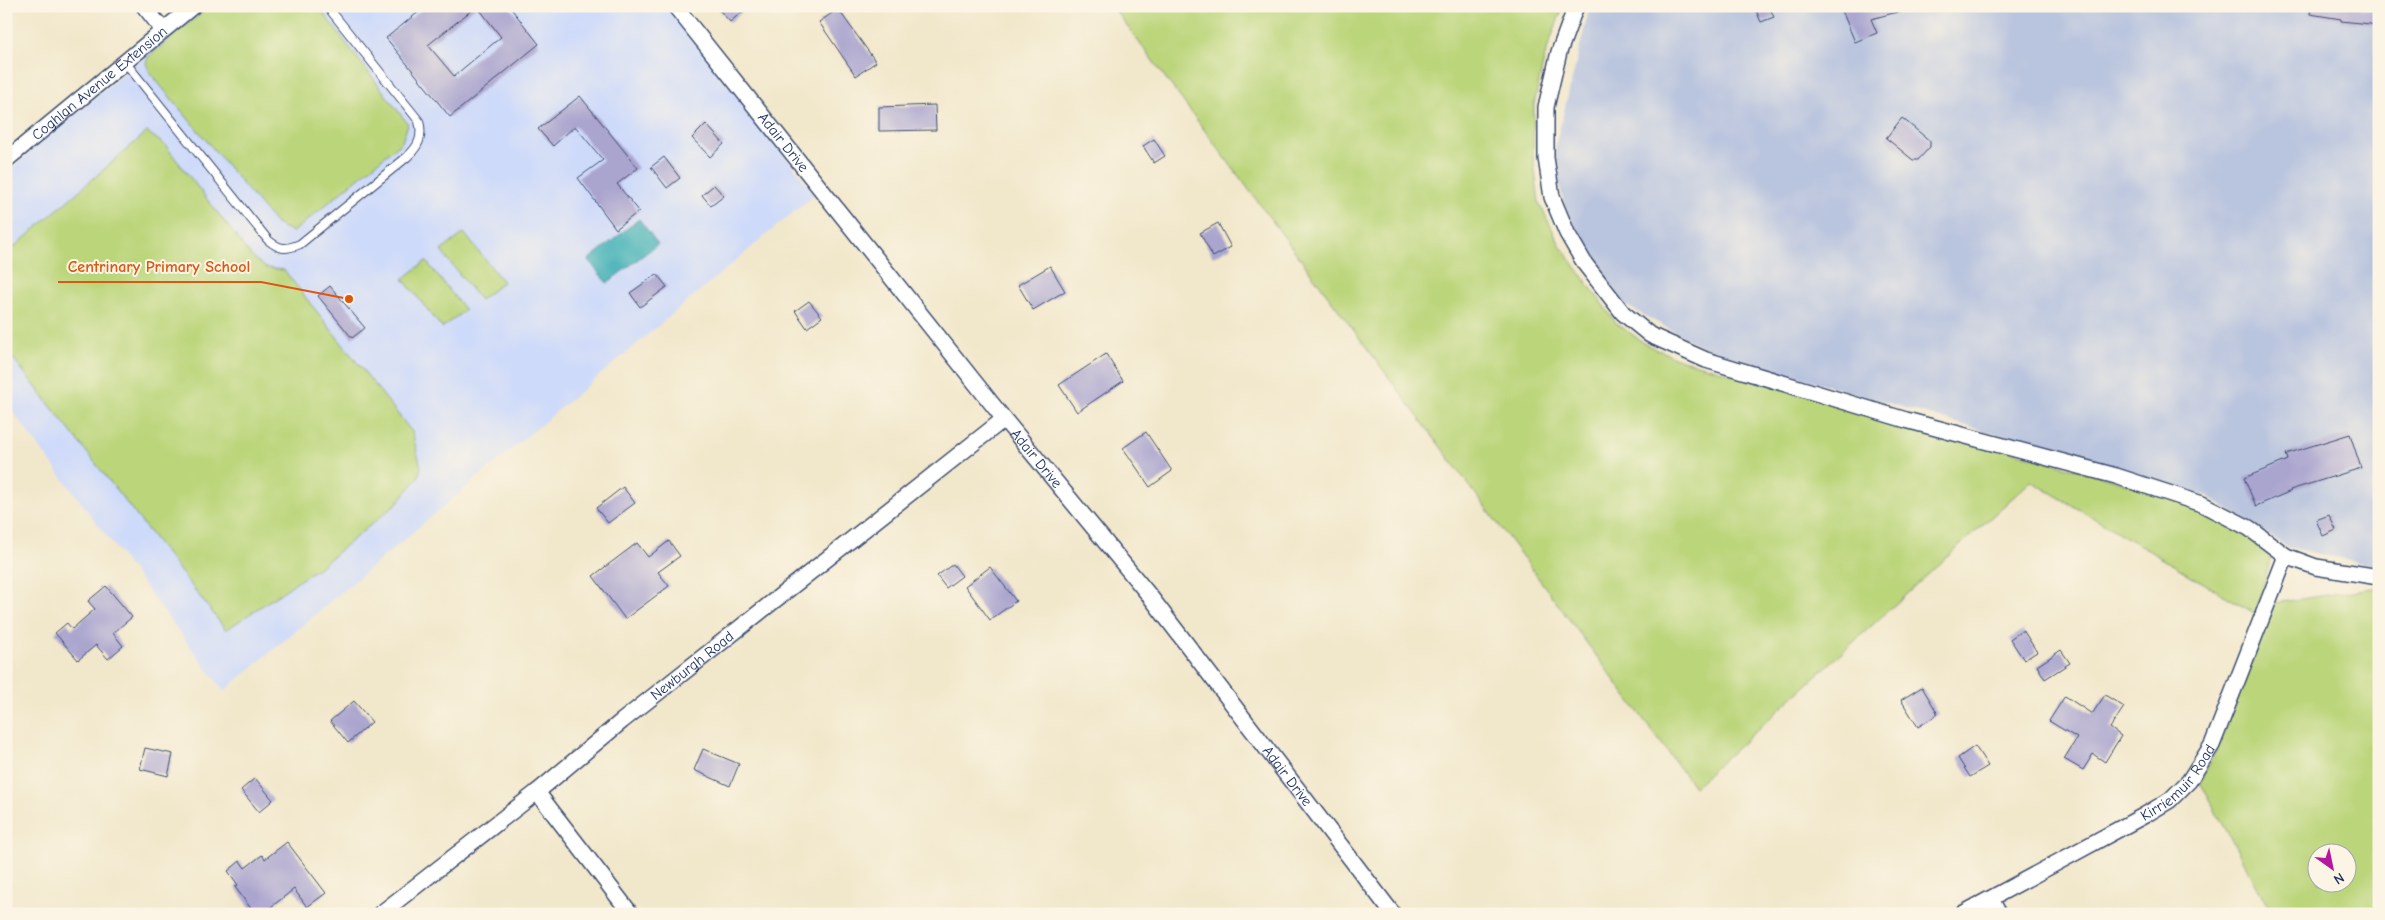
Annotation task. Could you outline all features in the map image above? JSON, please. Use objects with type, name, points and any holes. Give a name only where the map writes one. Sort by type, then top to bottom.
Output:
[{"type":"street","points":[[144,6],[163,30]]},
{"type":"street","name":"Coghlan Avenue Extension","points":[[6,160],[193,6]]},
{"type":"street","name":"Adair Drive","points":[[675,6],[1004,420],[1149,595],[1393,914]]},
{"type":"street","points":[[1576,6],[1559,52],[1546,107],[1546,158],[1552,197],[1567,233],[1585,264],[1623,313],[1650,335],[1706,360],[1906,420],[2116,476],[2202,504],[2248,528],[2286,556],[2316,567],[2379,577]]},
{"type":"street","name":"Newburgh Road","points":[[380,914],[537,792],[629,715],[1004,420]]},
{"type":"street","name":"Kirriemuir Road","points":[[1962,914],[2164,804],[2190,781],[2212,745],[2286,556]]},
{"type":"street","points":[[537,792],[631,914]]},
{"type":"street","points":[[1991,899],[1999,914]]},
{"type":"lane","points":[[125,62],[268,240],[282,249],[290,249],[300,244],[407,157],[420,140],[422,132],[419,121],[327,6]]},
{"type":"shaded area","points":[[205,6],[667,6],[815,194],[224,691],[6,403],[6,172]]},
{"type":"shaded area","points":[[1590,6],[2379,6],[2379,567],[2287,547],[2208,496],[1710,351],[1625,305],[1572,229],[1552,160]]},
{"type":"green space","points":[[210,6],[318,6],[408,124],[402,142],[293,232],[276,224],[150,73],[146,63],[148,57]]},
{"type":"green space","points":[[1112,6],[1563,6],[1545,55],[1534,104],[1533,156],[1539,203],[1560,245],[1616,323],[1647,345],[1679,359],[2115,480],[2200,507],[2247,531],[2272,552],[2256,614],[2031,481],[1694,787]]},
{"type":"green space","points":[[147,132],[165,145],[252,257],[266,268],[284,270],[412,432],[421,467],[418,478],[396,504],[322,565],[226,630],[6,349],[6,254]]},
{"type":"green space","points":[[464,233],[503,282],[480,300],[441,251]]},
{"type":"green space","points":[[426,261],[465,310],[442,328],[403,279]]},
{"type":"green space","points":[[2379,587],[2379,914],[2272,914],[2200,782],[2219,745],[2275,603]]},
{"type":"water","points":[[639,219],[658,244],[607,283],[588,260]]},
{"type":"building","points":[[426,6],[477,6],[509,6],[539,44],[450,117],[386,38]],"holes":[[[477,6],[501,37],[454,76],[428,45]]]},
{"type":"building","points":[[716,6],[749,6],[730,22]]},
{"type":"building","points":[[1754,6],[1769,6],[1774,17],[1761,22]]},
{"type":"building","points":[[1840,6],[1900,6],[1901,11],[1871,19],[1877,33],[1855,42]]},
{"type":"building","points":[[2311,6],[2361,6],[2360,10],[2379,12],[2379,25],[2341,21],[2341,19],[2310,14]]},
{"type":"building","points":[[838,9],[876,62],[856,76],[819,22]]},
{"type":"building","points":[[580,96],[638,168],[617,184],[639,211],[616,229],[578,178],[603,160],[575,126],[553,146],[538,129]]},
{"type":"building","points":[[935,105],[936,130],[879,131],[879,107]]},
{"type":"building","points":[[1902,118],[1930,141],[1930,147],[1918,160],[1913,160],[1886,138]]},
{"type":"building","points":[[706,124],[724,144],[710,157],[692,138]]},
{"type":"building","points":[[1154,139],[1165,156],[1154,163],[1143,146]]},
{"type":"building","points":[[664,157],[680,178],[667,188],[651,167]]},
{"type":"building","points":[[714,185],[724,196],[711,206],[702,195]]},
{"type":"building","points":[[1218,223],[1231,247],[1213,257],[1200,233]]},
{"type":"building","points":[[1050,266],[1065,291],[1033,310],[1018,285]]},
{"type":"building","points":[[657,274],[667,287],[640,307],[630,293]]},
{"type":"building","points":[[330,286],[365,328],[352,338],[318,296]]},
{"type":"building","points":[[809,301],[822,317],[807,328],[795,311]]},
{"type":"building","points":[[1106,354],[1123,381],[1077,412],[1059,385]]},
{"type":"building","points":[[1146,432],[1172,471],[1150,487],[1123,448]]},
{"type":"building","points":[[2350,434],[2361,468],[2290,490],[2256,506],[2244,478],[2288,460],[2286,454]]},
{"type":"building","points":[[623,487],[635,503],[608,523],[596,508]]},
{"type":"building","points":[[2329,515],[2336,530],[2323,536],[2316,520]]},
{"type":"building","points":[[669,541],[680,556],[658,572],[669,586],[625,619],[593,576],[637,543],[648,557]]},
{"type":"building","points":[[953,564],[962,576],[946,588],[937,576]]},
{"type":"building","points":[[990,567],[1016,601],[990,620],[965,586]]},
{"type":"building","points":[[106,586],[132,617],[113,633],[123,646],[108,659],[96,645],[78,660],[55,633],[67,623],[72,629],[95,609],[88,601]]},
{"type":"building","points":[[2023,630],[2037,652],[2024,660],[2010,639]]},
{"type":"building","points":[[2061,650],[2070,663],[2045,679],[2037,666]]},
{"type":"building","points":[[1922,687],[1938,714],[1918,727],[1901,700]]},
{"type":"building","points":[[2105,695],[2124,707],[2110,728],[2121,736],[2105,762],[2093,754],[2083,770],[2064,759],[2077,738],[2049,721],[2065,696],[2092,714]]},
{"type":"building","points":[[354,701],[372,722],[348,743],[330,721]]},
{"type":"building","points":[[1975,746],[1988,766],[1970,777],[1958,758]]},
{"type":"building","points":[[145,748],[173,754],[168,776],[140,769]]},
{"type":"building","points":[[703,749],[739,764],[730,786],[694,770]]},
{"type":"building","points":[[255,778],[273,800],[259,812],[241,790]]},
{"type":"building","points":[[287,842],[326,893],[307,907],[294,889],[262,914],[255,914],[235,887],[238,885],[228,871],[240,861],[245,868],[262,855],[265,859]]},
{"type":"place","name":"Centrinary Primary School","points":[[349,299]]}]
